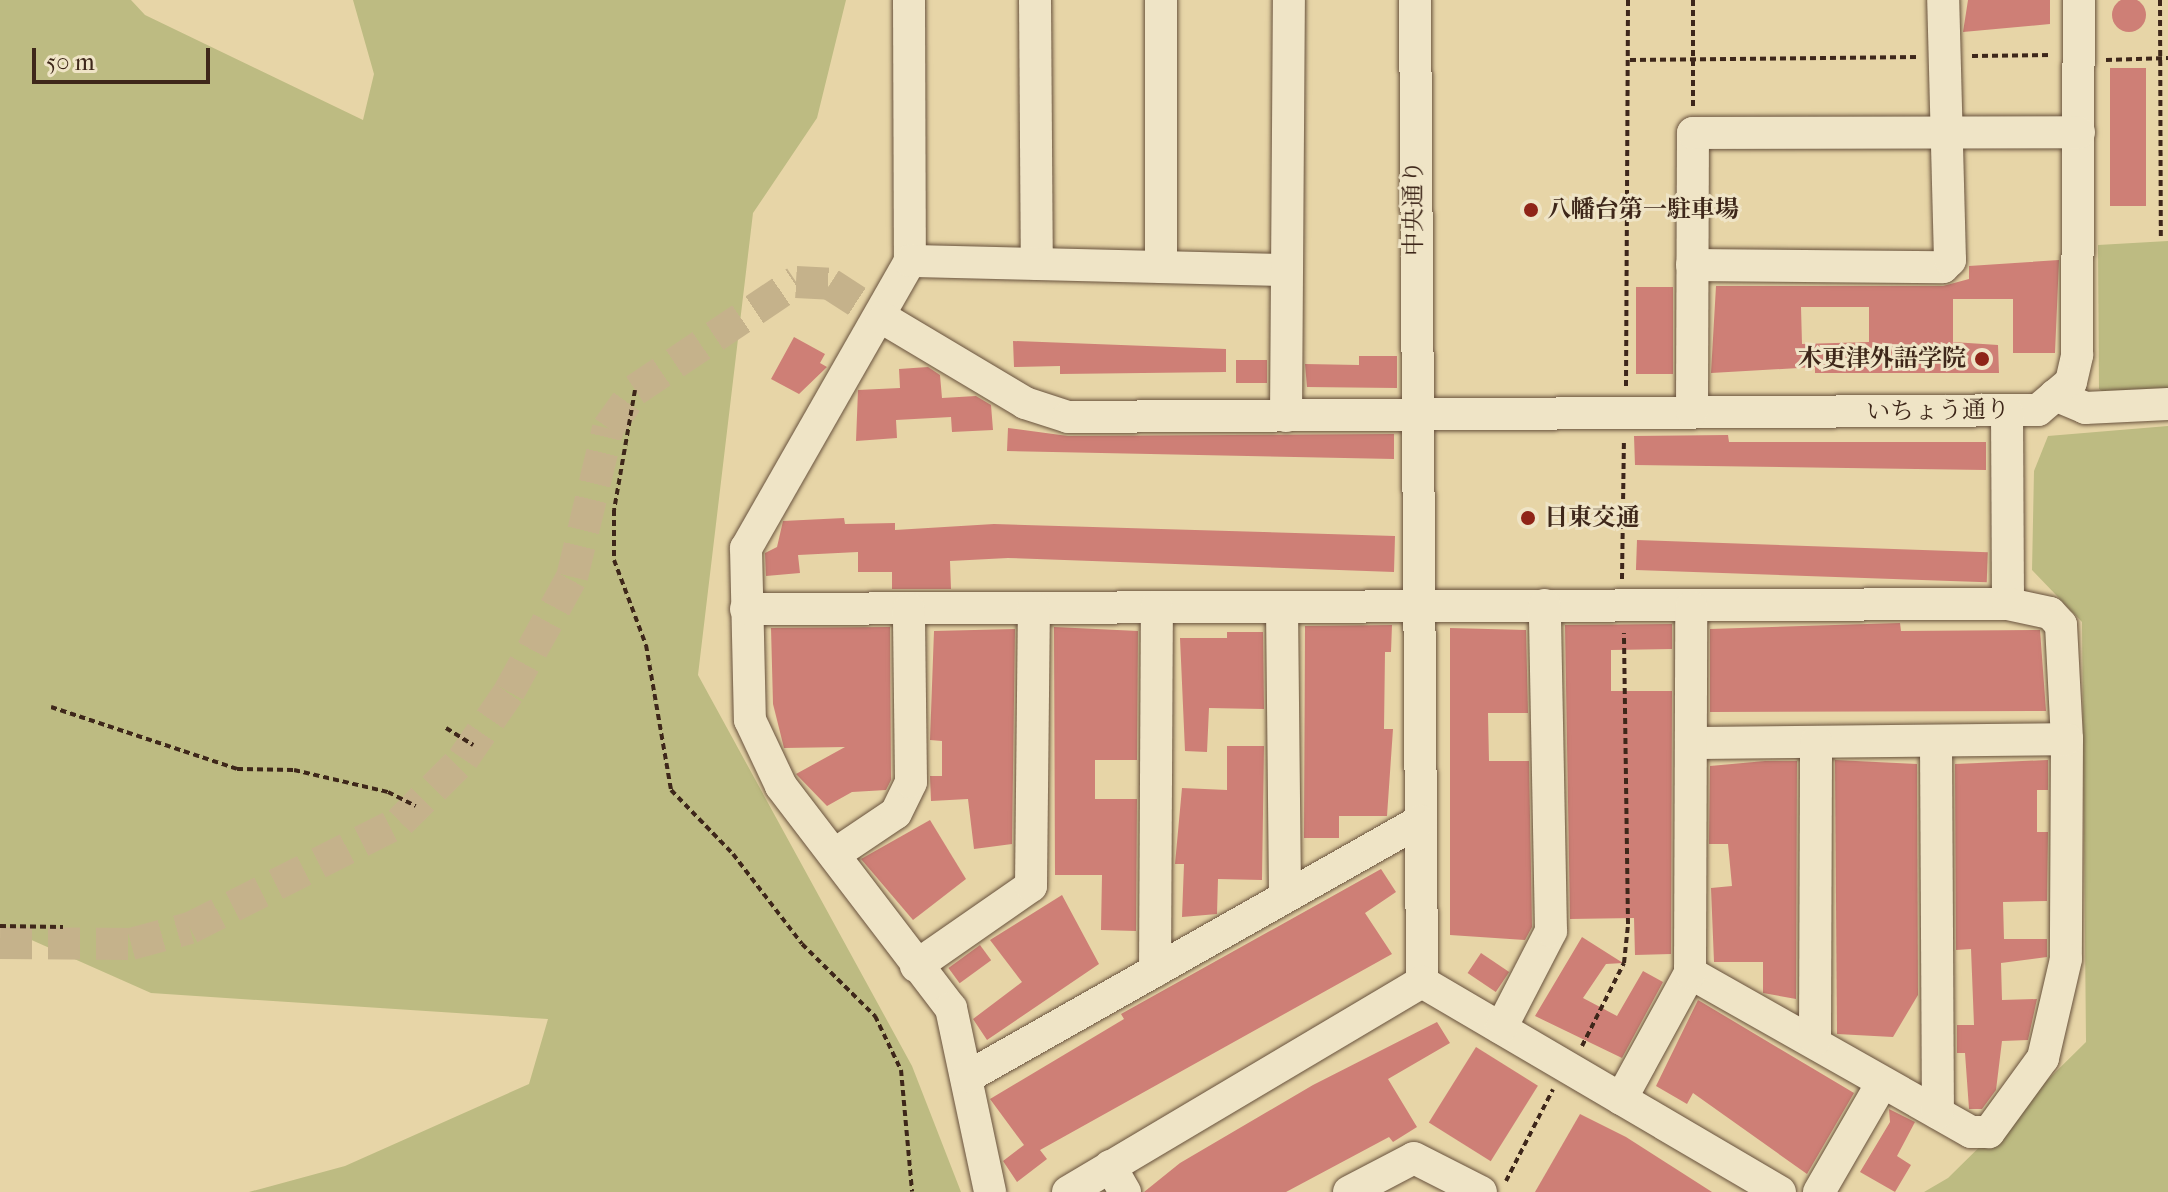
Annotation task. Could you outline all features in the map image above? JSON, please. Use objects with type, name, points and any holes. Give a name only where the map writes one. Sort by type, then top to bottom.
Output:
[{"type":"street","points":[[909,0],[910,261],[881,317],[746,548],[750,720],[761,757],[916,966],[951,1008],[969,1076],[990,1192]]},
{"type":"street","points":[[1035,0],[1037,264]]},
{"type":"street","points":[[1161,0],[1161,267]]},
{"type":"street","points":[[1286,416],[1289,0]]},
{"type":"street","name":"中央通り","points":[[1415,0],[1413,415],[1422,982]]},
{"type":"street","points":[[1692,265],[1943,267],[1950,260],[1943,0]]},
{"type":"street","points":[[2079,0],[2092,57],[2079,132],[2077,355],[2071,382],[2055,395],[2085,408],[2168,404]]},
{"type":"street","points":[[1692,411],[1693,133],[2079,132]]},
{"type":"street","points":[[910,261],[1286,270]]},
{"type":"street","name":"いちょう通り","points":[[881,317],[1048,414],[1286,416],[2007,411],[2038,410],[2055,395]]},
{"type":"street","points":[[2007,411],[2008,604]]},
{"type":"street","points":[[746,609],[1545,605],[1623,618],[1691,607],[2034,604],[2061,625],[2067,739],[2066,959],[2043,1058],[1989,1132],[1971,1132],[1882,1083],[1815,1040],[1690,973]]},
{"type":"street","points":[[1501,1028],[1551,931],[1545,605]]},
{"type":"street","points":[[1155,971],[1157,607]]},
{"type":"street","points":[[1282,607],[1285,897]]},
{"type":"street","points":[[1621,1099],[1690,973],[1691,607]]},
{"type":"street","points":[[916,966],[1031,886],[1034,608]]},
{"type":"street","points":[[835,854],[896,813],[911,782],[909,609]]},
{"type":"street","points":[[1691,743],[2067,739]]},
{"type":"street","points":[[1815,1040],[1816,742]]},
{"type":"street","points":[[1936,742],[1938,1113]]},
{"type":"street","points":[[969,1076],[1420,821]]},
{"type":"street","points":[[1068,1192],[1118,1179],[1422,982],[1780,1192]]},
{"type":"street","points":[[1819,1192],[1882,1083]]},
{"type":"street","points":[[1349,1192],[1414,1158],[1481,1192]]},
{"type":"path","points":[[1626,396],[1628,0]]},
{"type":"path","points":[[1693,0],[1693,133]]},
{"type":"path","points":[[2160,0],[2161,238]]},
{"type":"path","points":[[1630,60],[1945,56],[2168,58]]},
{"type":"path","points":[[635,390],[614,510],[614,560],[646,645],[671,790],[733,854],[802,944],[875,1016],[901,1070],[912,1192]]},
{"type":"path","points":[[1501,1192],[1624,963],[1624,432]]},
{"type":"path","points":[[51,707],[237,769],[294,770],[388,792],[416,806]]},
{"type":"path","points":[[446,728],[473,745]]},
{"type":"path","points":[[0,926],[63,927]]},
{"type":"shaded area","points":[[0,0],[131,0],[145,15],[363,120],[374,74],[353,0],[846,0],[817,118],[753,213],[698,675],[912,1066],[961,1192],[249,1192],[345,1166],[529,1084],[548,1019],[151,993],[0,926]]},
{"type":"shaded area","points":[[2168,241],[2168,394],[2106,394],[2099,389],[2098,245]]},
{"type":"shaded area","points":[[2168,426],[2168,1192],[1924,1192],[1948,1178],[2086,1042],[2082,622],[2032,570],[2034,471],[2048,436]]},
{"type":"building","points":[[2129,-2],[2141,3],[2146,15],[2141,27],[2129,32],[2117,27],[2112,15],[2117,3]]},
{"type":"building","points":[[1968,0],[2050,0],[2050,24],[1963,32]]},
{"type":"building","points":[[2110,68],[2146,68],[2146,206],[2110,206]]},
{"type":"building","points":[[2059,260],[2055,353],[2013,353],[2013,299],[1953,299],[1953,342],[1998,345],[1999,373],[1815,373],[1815,367],[1711,373],[1716,286],[1943,286],[1969,279],[1969,266]],"holes":[[[1801,307],[1869,307],[1869,342],[1802,344]]]},
{"type":"building","points":[[1636,287],[1673,287],[1673,374],[1636,374]]},
{"type":"building","points":[[794,337],[825,354],[820,363],[827,367],[799,394],[771,379]]},
{"type":"building","points":[[1013,341],[1226,349],[1226,372],[1060,374],[1060,366],[1014,367]]},
{"type":"building","points":[[1359,356],[1397,356],[1397,388],[1307,387],[1305,364],[1359,365]]},
{"type":"building","points":[[1236,360],[1267,360],[1267,383],[1236,383]]},
{"type":"building","points":[[928,367],[940,375],[942,398],[976,396],[991,405],[993,430],[952,432],[951,417],[896,420],[897,438],[856,441],[858,390],[900,388],[899,369]]},
{"type":"building","points":[[1008,428],[1068,436],[1394,434],[1394,459],[1007,451]]},
{"type":"building","points":[[1728,435],[1729,442],[1986,442],[1986,470],[1635,465],[1634,436]]},
{"type":"building","points":[[844,518],[845,524],[895,523],[895,530],[994,524],[1395,536],[1394,572],[1008,558],[950,561],[951,589],[892,589],[892,572],[858,572],[858,552],[798,555],[800,573],[766,576],[765,553],[777,547],[783,521]]},
{"type":"building","points":[[1637,540],[1988,552],[1987,582],[1636,570]]},
{"type":"building","points":[[1900,623],[1901,631],[2040,630],[2046,711],[1710,712],[1710,629]]},
{"type":"building","points":[[1672,624],[1672,649],[1611,650],[1611,691],[1672,691],[1671,954],[1635,955],[1634,918],[1570,919],[1565,625]]},
{"type":"building","points":[[1392,625],[1391,652],[1385,652],[1384,729],[1393,729],[1387,816],[1339,816],[1339,838],[1304,838],[1305,626]]},
{"type":"building","points":[[890,627],[891,780],[886,790],[852,792],[827,806],[796,774],[845,747],[784,748],[773,704],[771,628]]},
{"type":"building","points":[[1054,627],[1138,631],[1137,760],[1095,760],[1095,799],[1137,799],[1136,931],[1101,930],[1102,875],[1055,875]]},
{"type":"building","points":[[1450,628],[1526,630],[1528,713],[1488,713],[1489,761],[1529,761],[1532,927],[1525,940],[1450,935]]},
{"type":"building","points":[[1015,629],[1012,844],[974,849],[968,799],[931,801],[930,776],[942,776],[942,741],[930,740],[934,631]]},
{"type":"building","points":[[1227,632],[1263,632],[1264,709],[1209,708],[1207,752],[1185,751],[1180,638],[1227,638]]},
{"type":"building","points":[[1227,746],[1264,746],[1262,880],[1218,879],[1217,914],[1182,917],[1184,864],[1175,864],[1182,788],[1227,790]]},
{"type":"building","points":[[1835,760],[1917,764],[1918,995],[1893,1037],[1837,1034]]},
{"type":"building","points":[[2048,760],[2048,790],[2037,790],[2037,832],[2048,832],[2047,901],[2003,902],[2004,939],[2047,939],[2047,957],[2001,963],[2002,1000],[2037,999],[2028,1040],[2002,1041],[1996,1090],[1982,1109],[1969,1109],[1965,1053],[1957,1053],[1957,1025],[1974,1025],[1971,949],[1956,950],[1955,764]]},
{"type":"building","points":[[1797,761],[1796,999],[1763,993],[1763,962],[1714,962],[1711,888],[1732,886],[1728,844],[1709,844],[1710,766]]},
{"type":"building","points":[[930,820],[966,879],[913,920],[861,859]]},
{"type":"building","points":[[1381,869],[1396,892],[1365,913],[1392,954],[1040,1150],[1047,1159],[1017,1182],[1003,1161],[1024,1145],[990,1099],[1124,1019],[1121,1014]]},
{"type":"building","points":[[1062,895],[1099,964],[987,1040],[973,1019],[1022,982],[990,940]]},
{"type":"building","points":[[1582,937],[1623,963],[1606,964],[1583,998],[1617,1016],[1643,971],[1663,982],[1622,1058],[1535,1016]]},
{"type":"building","points":[[980,945],[991,960],[960,983],[948,968]]},
{"type":"building","points":[[1481,953],[1509,972],[1496,992],[1468,973]]},
{"type":"building","points":[[1698,1000],[1854,1093],[1807,1174],[1693,1093],[1687,1104],[1656,1086]]},
{"type":"building","points":[[1437,1022],[1450,1043],[1388,1079],[1417,1127],[1393,1142],[1389,1137],[1286,1192],[1144,1192],[1180,1163],[1313,1085]]},
{"type":"building","points":[[1476,1047],[1538,1086],[1491,1161],[1429,1122]]},
{"type":"building","points":[[1889,1109],[1915,1122],[1897,1156],[1911,1165],[1895,1192],[1860,1172],[1890,1122]]},
{"type":"building","points":[[1580,1114],[1626,1137],[1712,1192],[1535,1192]]},
{"type":"tunnel","points":[[0,943],[131,944],[190,928],[400,822],[463,759],[509,692],[572,577],[608,428],[635,390],[796,282],[830,284],[881,317]]},
{"type":"place","name":"八幡台第一駐車場","points":[[1531,210]]},
{"type":"place","name":"木更津外語学院","points":[[1982,359]]},
{"type":"place","name":"日東交通","points":[[1528,518]]}]
